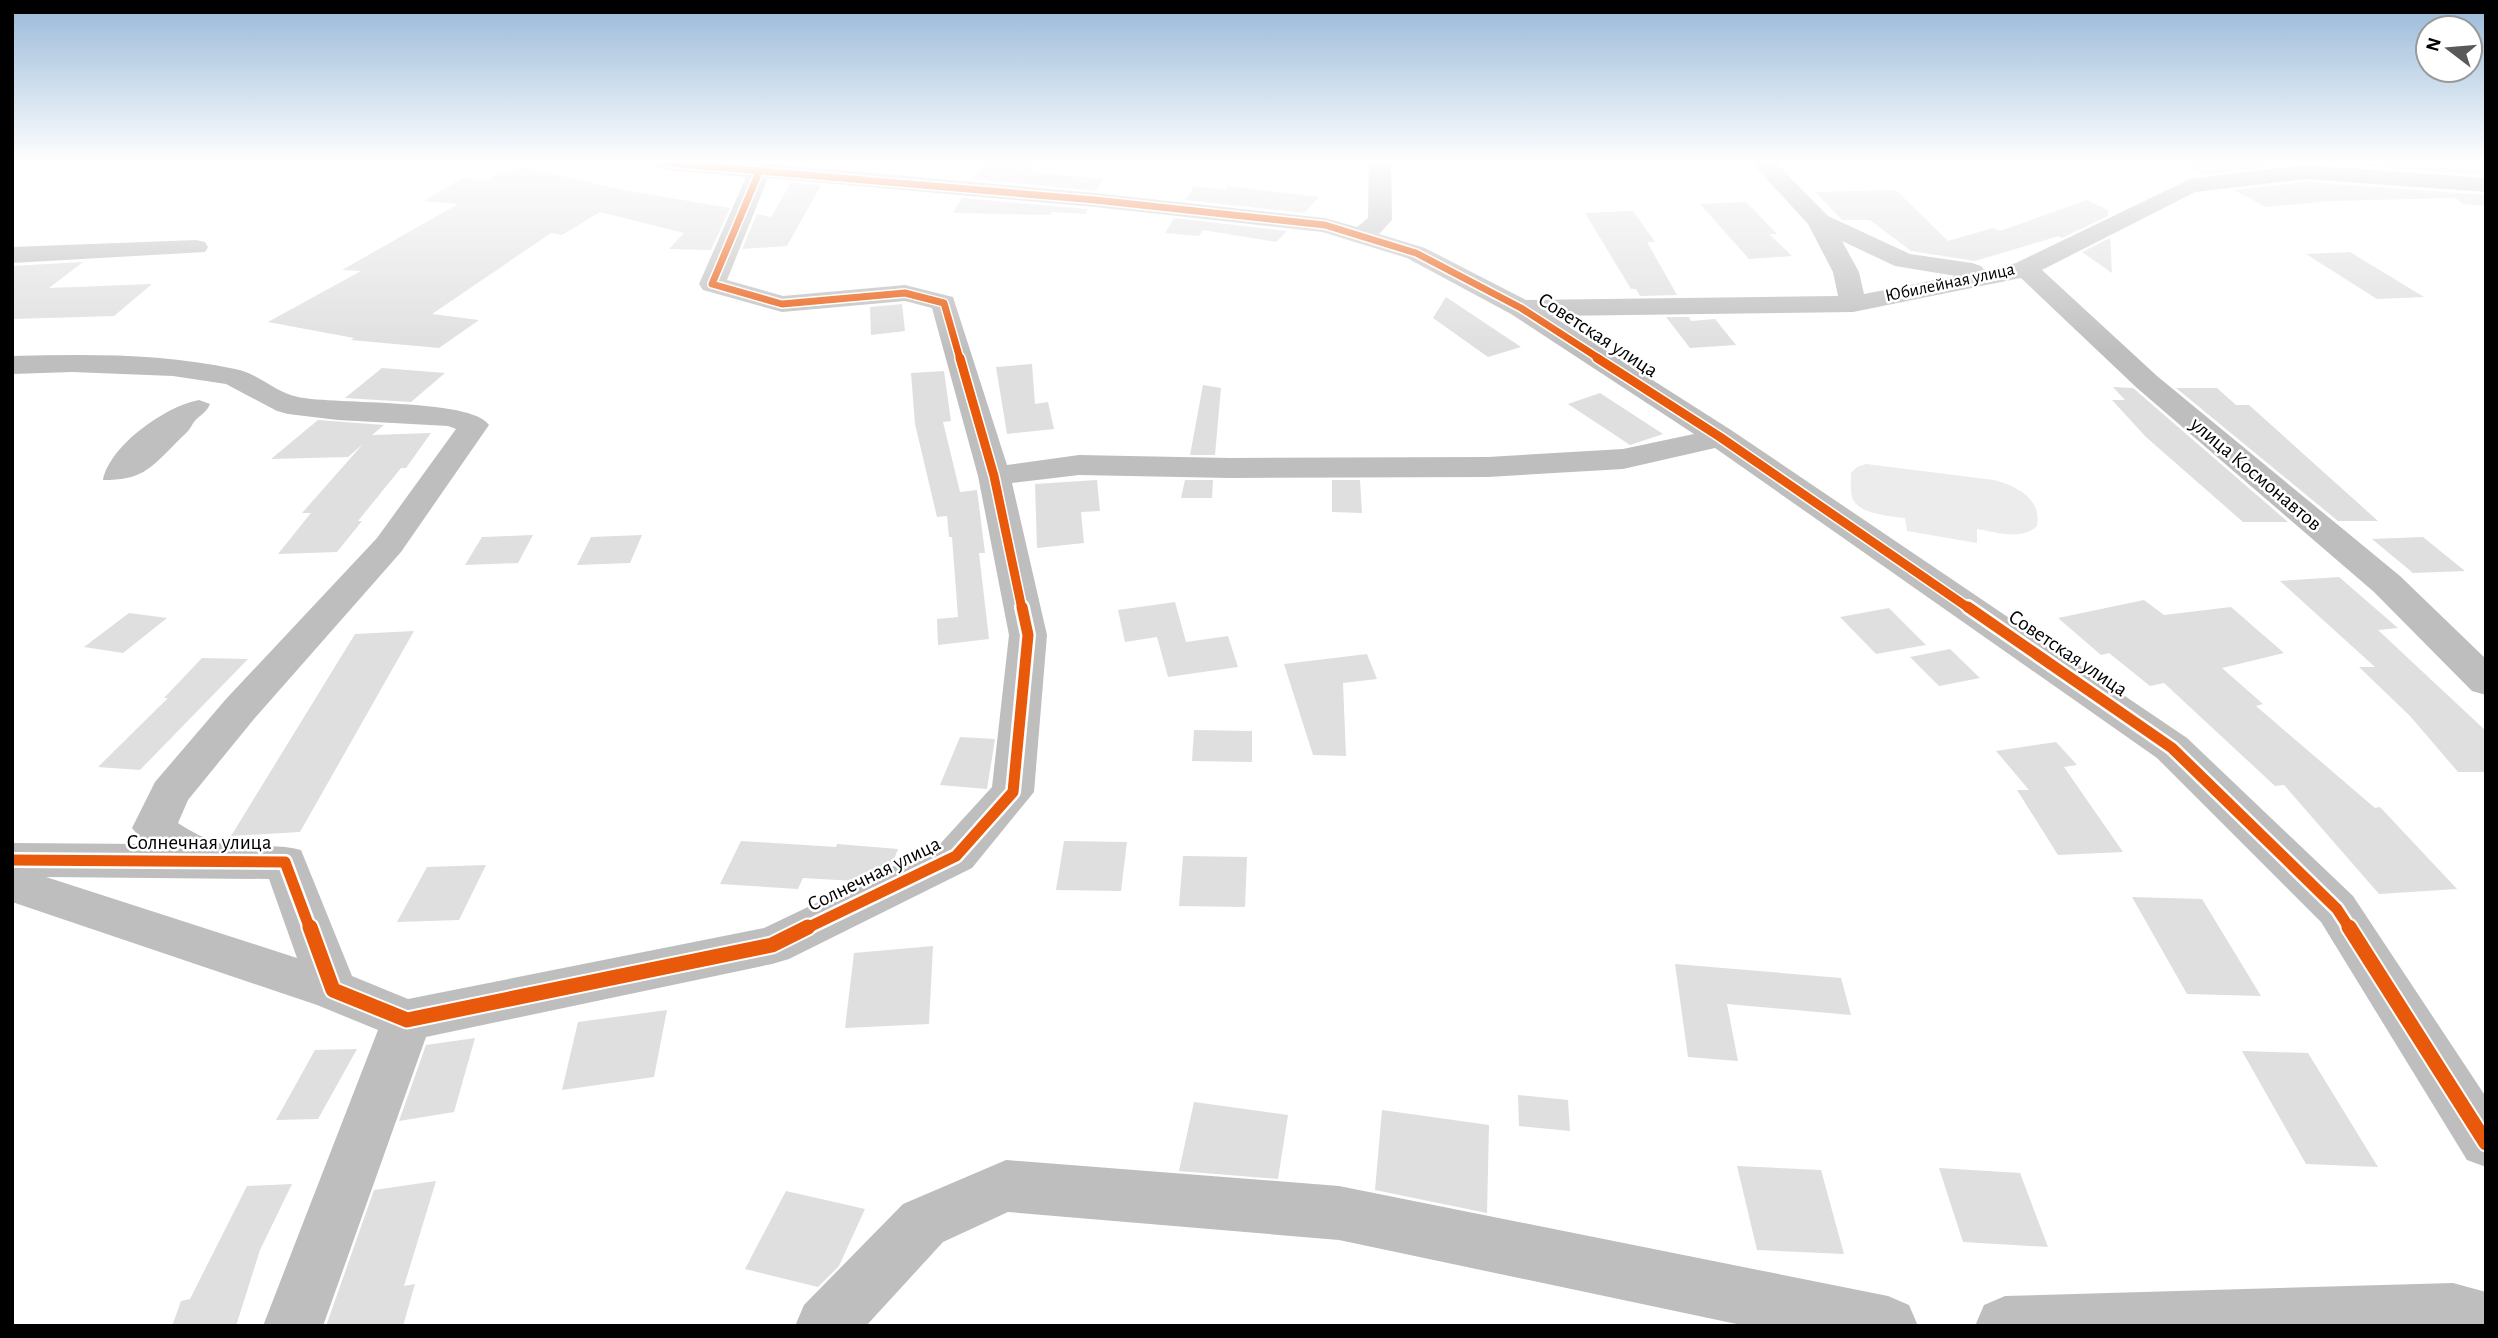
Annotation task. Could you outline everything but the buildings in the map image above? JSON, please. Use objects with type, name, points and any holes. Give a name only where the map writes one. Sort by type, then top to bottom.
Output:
[{"type":"street","name":"Солнечная улица","points":[[407,1020],[772,945],[956,856],[1013,792],[1028,635],[993,477],[944,303],[905,293],[782,304],[712,284],[737,225]]},
{"type":"street","name":"Советская улица","points":[[1326,225],[1416,253],[1521,308],[1720,438],[2172,748],[2337,909],[2486,1143]]},
{"type":"street","points":[[1360,236],[1373,225]]},
{"type":"street","points":[[1821,225],[1846,272],[1853,303]]},
{"type":"street","points":[[1828,225],[1904,261],[2015,269]]},
{"type":"street","name":"Юбилейная улица","points":[[1521,308],[1853,303],[2015,269],[2107,225]]},
{"type":"street","points":[[12,256],[196,247]]},
{"type":"street","points":[[2015,269],[2007,280],[2040,290],[2069,309]]},
{"type":"street","name":"улица Космонавтов","points":[[2015,269],[2069,309],[2147,382],[2387,584],[2486,682]]},
{"type":"street","points":[[12,365],[72,363],[173,367],[234,377],[288,405],[338,411],[452,417],[474,425],[389,545],[240,709],[170,793],[154,828],[173,842],[223,861]]},
{"type":"street","points":[[993,477],[1079,464],[1230,468],[1502,466],[1623,459],[1720,438]]},
{"type":"street","name":"Солнечная улица","points":[[12,860],[285,862],[334,990]]},
{"type":"street","points":[[12,884],[334,990],[407,1020],[293,1326]]},
{"type":"street","points":[[825,1326],[923,1223],[1006,1186],[1339,1213],[1888,1326]]},
{"type":"street","points":[[2005,1326],[2453,1313],[2486,1322]]},
{"type":"shaded area","points":[[199,400],[210,404],[186,433],[151,467],[136,476],[103,480],[116,454],[141,429],[171,410]]},
{"type":"shaded area","points":[[1866,464],[1994,480],[2026,495],[2035,508],[2037,526],[2031,531],[2016,534],[1977,529],[1977,543],[1907,531],[1905,518],[1875,514],[1855,503],[1851,494],[1851,473]]},
{"type":"cycle path","points":[[12,860],[285,862],[333,990],[407,1020],[772,945],[956,856],[1013,792],[1028,635],[994,476],[944,303],[905,293],[782,304],[712,284],[737,225]]},
{"type":"cycle path","points":[[1326,225],[1416,253],[1521,308],[1720,437],[2172,748],[2337,909],[2486,1143]]}]
